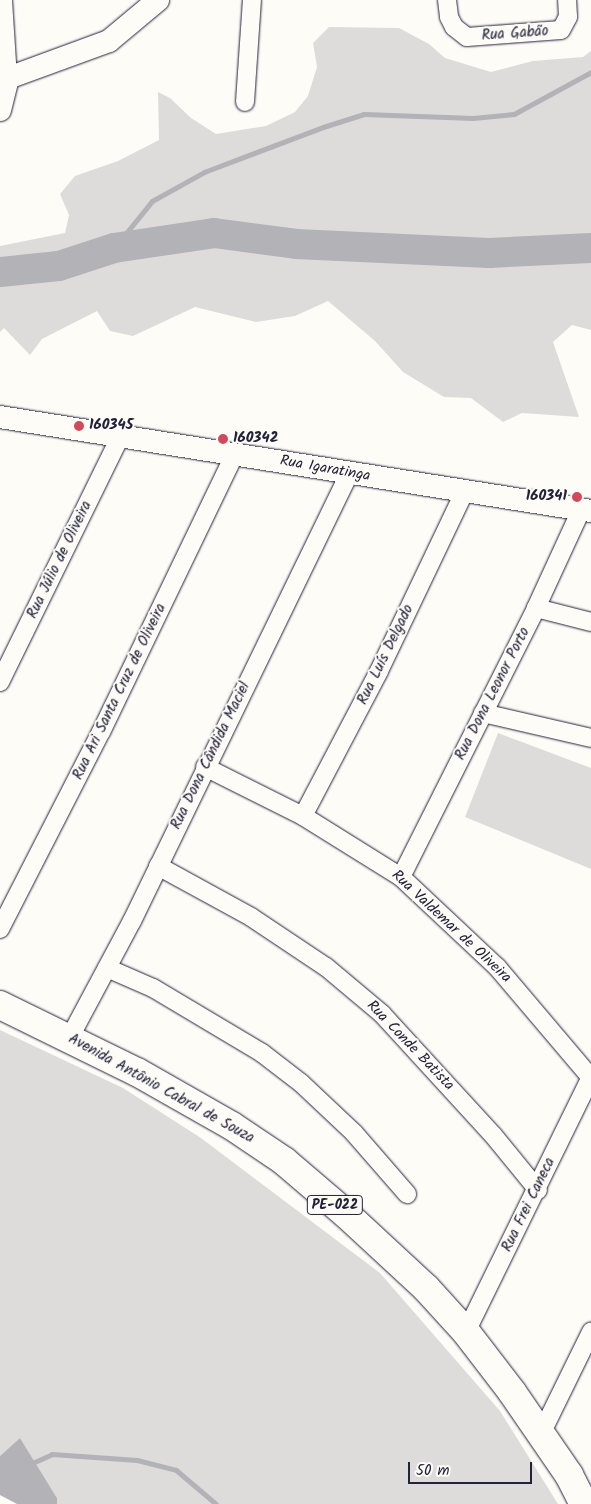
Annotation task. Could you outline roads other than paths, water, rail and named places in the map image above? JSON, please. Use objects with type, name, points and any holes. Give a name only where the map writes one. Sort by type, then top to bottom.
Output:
[{"type":"main road","name":"Avenida Antônio Cabral de Souza","points":[[0,1005],[70,1037],[232,1126],[284,1161],[426,1288],[466,1332],[541,1434],[584,1504]]},
{"type":"street","points":[[0,110],[4,78],[3,0]]},
{"type":"street","points":[[4,78],[109,41],[158,0]]},
{"type":"street","points":[[244,102],[252,0]]},
{"type":"street","name":"Rua Gabão","points":[[447,0],[448,17],[454,27],[467,37],[560,30],[568,17],[567,0]]},
{"type":"street","name":"Rua Igaratinga","points":[[2,422],[235,453],[464,493],[586,510]]},
{"type":"street","name":"Rua Júlio de Oliveira","points":[[0,682],[120,437]]},
{"type":"street","name":"Rua Ari Santa Cruz de Oliveira","points":[[0,929],[101,732],[235,453]]},
{"type":"street","name":"Rua Dona Cândida Maciel","points":[[70,1037],[158,866],[349,474]]},
{"type":"street","name":"Rua Luís Delgado","points":[[303,816],[379,671],[464,493]]},
{"type":"street","name":"Rua Dona Leonor Porto","points":[[402,877],[586,510]]},
{"type":"street","points":[[536,608],[591,622]]},
{"type":"street","points":[[483,713],[591,738]]},
{"type":"street","name":"Rua Valdemar de Oliveira","points":[[205,767],[303,816],[402,877],[498,967],[591,1078]]},
{"type":"street","name":"Rua Conde Batista","points":[[158,866],[266,927],[326,967],[382,1014],[493,1135],[538,1190]]},
{"type":"street","points":[[107,968],[153,988],[262,1053],[301,1083],[354,1133],[406,1194]]},
{"type":"street","name":"Rua Frei Caneca","points":[[466,1332],[538,1190],[591,1078]]},
{"type":"street","points":[[541,1434],[591,1332]]},
{"type":"waterway","points":[[114,248],[152,201],[204,172],[323,127],[364,114],[473,118],[514,114],[591,72]]},
{"type":"waterway","points":[[0,272],[59,266],[114,248],[214,233],[296,244],[489,253],[591,248]]},
{"type":"waterway","points":[[30,1464],[52,1454],[137,1460],[176,1470],[216,1504]]},
{"type":"place","name":"160345","points":[[79,426]]},
{"type":"place","name":"160342","points":[[223,439]]},
{"type":"place","name":"160341","points":[[577,497]]}]
